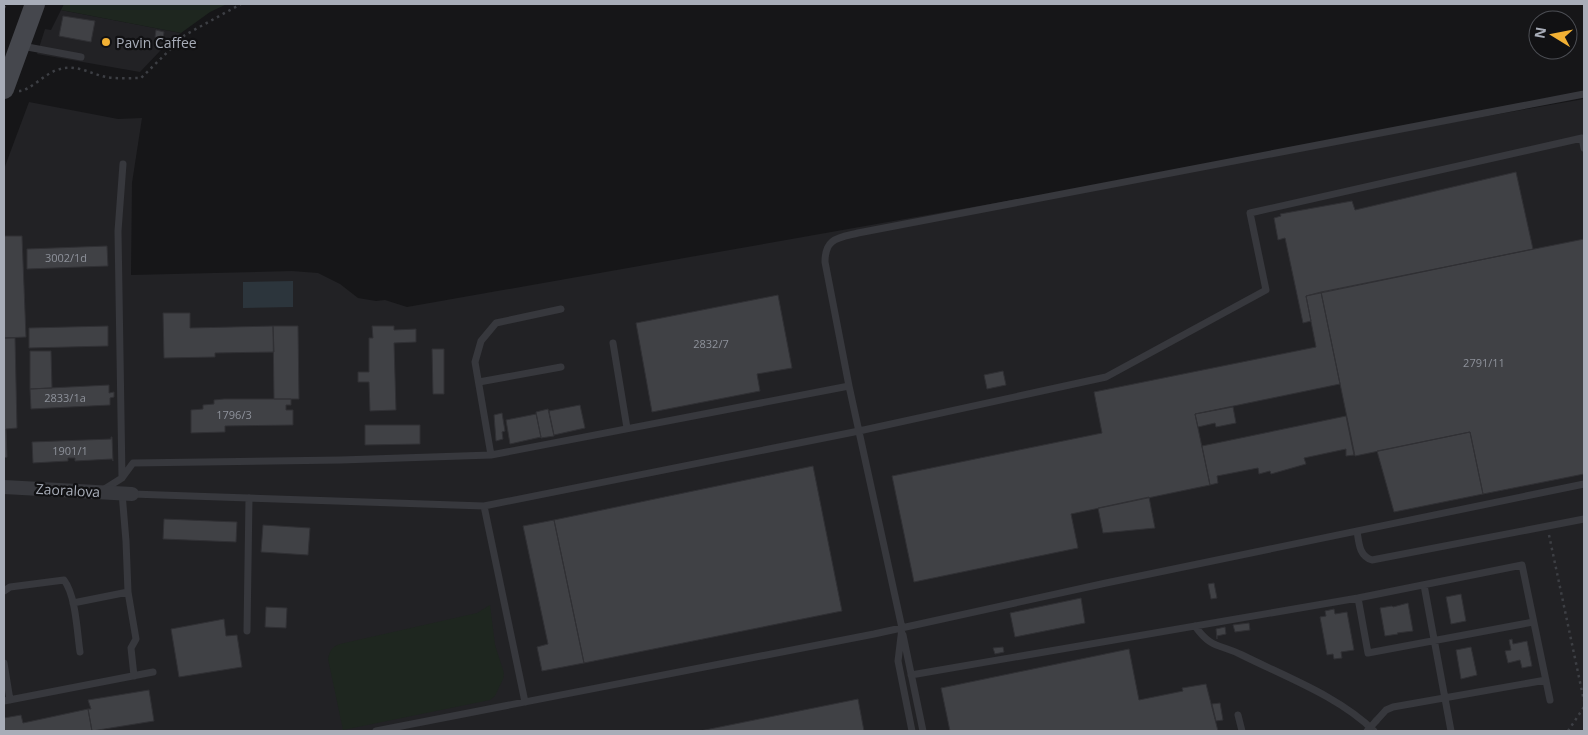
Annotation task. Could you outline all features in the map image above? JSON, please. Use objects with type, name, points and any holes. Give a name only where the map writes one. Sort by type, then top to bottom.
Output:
[{"type":"street","points":[[4,89],[35,4]]},
{"type":"street","name":"Zaoralova","points":[[4,487],[127,493]]},
{"type":"lane","points":[[19,46],[81,57]]},
{"type":"lane","points":[[923,731],[858,431],[825,262],[829,243],[837,238],[858,233],[1584,94]]},
{"type":"lane","points":[[134,676],[131,648],[136,639],[128,592],[127,493],[484,506],[858,431],[1106,377],[1266,290],[1250,213],[1582,138],[1584,148]]},
{"type":"lane","points":[[122,478],[118,231],[123,164]]},
{"type":"lane","points":[[491,455],[475,362],[481,341],[496,323],[561,309]]},
{"type":"lane","points":[[613,343],[627,428]]},
{"type":"lane","points":[[479,382],[561,367]]},
{"type":"lane","points":[[101,492],[122,478],[132,463],[341,460],[491,455],[849,386]]},
{"type":"lane","points":[[376,731],[902,628],[1106,583],[1584,484]]},
{"type":"lane","points":[[247,631],[249,498]]},
{"type":"lane","points":[[484,506],[525,702]]},
{"type":"lane","points":[[1357,531],[1363,554],[1372,560],[1584,519]]},
{"type":"lane","points":[[911,675],[1358,598],[1522,565],[1550,700]]},
{"type":"lane","points":[[4,591],[10,588],[64,580],[68,586],[73,603],[80,652]]},
{"type":"lane","points":[[1424,585],[1451,731]]},
{"type":"lane","points":[[73,603],[128,592]]},
{"type":"lane","points":[[1358,598],[1368,653],[1533,622]]},
{"type":"lane","points":[[1195,626],[1210,643],[1238,653],[1336,702],[1361,718],[1374,731]]},
{"type":"lane","points":[[902,628],[898,661],[912,731]]},
{"type":"lane","points":[[4,664],[7,700],[153,672]]},
{"type":"lane","points":[[1367,731],[1386,710],[1393,707],[1546,680]]},
{"type":"lane","points":[[1238,715],[1242,731]]},
{"type":"path","points":[[4,8],[6,4]]},
{"type":"path","points":[[4,89],[24,91],[42,77],[61,68],[84,69],[92,73],[117,78],[141,78],[185,35],[241,4]]},
{"type":"path","points":[[1547,526],[1584,701]]},
{"type":"path","points":[[1568,731],[1584,707]]},
{"type":"shaded area","points":[[64,4],[227,4],[210,12],[181,33],[61,10]]},
{"type":"shaded area","name":"Pavin Caffee","points":[[61,10],[181,33],[140,72],[37,54],[45,29],[51,30]]},
{"type":"shaded area","points":[[1584,99],[1584,731],[4,731],[4,169],[29,102],[118,119],[142,118],[132,183],[131,275],[292,271],[318,273],[340,284],[358,298],[376,301],[385,300],[407,307]]},
{"type":"shaded area","points":[[293,281],[293,307],[243,308],[243,282]]},
{"type":"shaded area","points":[[490,605],[495,645],[504,673],[495,696],[490,700],[343,730],[328,659],[333,648],[340,644],[477,613]]},
{"type":"building","points":[[63,16],[95,21],[91,42],[59,36]]},
{"type":"building","points":[[156,30],[164,32],[163,38],[155,37]]},
{"type":"building","points":[[1516,172],[1533,249],[1306,296],[1311,321],[1303,323],[1285,238],[1278,240],[1274,218],[1281,216],[1280,214],[1352,201],[1355,210]]},
{"type":"building","points":[[4,236],[22,236],[26,337],[4,338]]},
{"type":"building","points":[[1584,239],[1584,474],[1483,494],[1470,432],[1355,456],[1321,292]]},
{"type":"building","points":[[107,246],[108,266],[27,269],[27,249]]},
{"type":"building","points":[[1321,292],[1340,384],[1195,414],[1210,485],[1071,514],[1078,548],[914,582],[892,476],[1102,433],[1094,392],[1316,347],[1306,296]]},
{"type":"building","points":[[778,295],[792,368],[757,374],[760,391],[652,412],[636,323]]},
{"type":"building","points":[[163,313],[190,313],[190,328],[273,326],[274,352],[215,353],[215,357],[164,358]]},
{"type":"building","points":[[108,326],[108,346],[29,348],[29,328]]},
{"type":"building","points":[[273,326],[298,326],[299,399],[274,399]]},
{"type":"building","points":[[372,326],[394,326],[394,330],[416,329],[416,342],[394,343],[396,410],[370,411],[369,382],[358,382],[358,372],[369,372],[369,338],[373,338]]},
{"type":"building","points":[[4,338],[15,338],[17,428],[6,429],[7,457],[4,458]]},
{"type":"building","points":[[432,349],[444,349],[444,394],[433,394]]},
{"type":"building","points":[[30,351],[51,351],[52,388],[30,389]]},
{"type":"building","points":[[1003,371],[1006,385],[987,389],[984,375]]},
{"type":"building","points":[[109,385],[109,393],[114,392],[114,397],[110,398],[110,405],[31,409],[30,389]]},
{"type":"building","points":[[291,399],[291,405],[286,405],[286,410],[293,410],[293,425],[225,426],[225,432],[191,433],[191,410],[203,409],[203,405],[214,404],[214,400]]},
{"type":"building","points":[[580,405],[585,428],[554,435],[549,411]]},
{"type":"building","points":[[1233,407],[1236,423],[1216,427],[1215,423],[1198,427],[1195,414]]},
{"type":"building","points":[[548,409],[554,436],[541,438],[536,412]]},
{"type":"building","points":[[502,413],[505,431],[502,432],[503,439],[496,441],[494,415]]},
{"type":"building","points":[[536,414],[541,437],[510,444],[506,420]]},
{"type":"building","points":[[1346,416],[1354,455],[1346,456],[1346,449],[1304,458],[1306,464],[1271,474],[1270,471],[1259,474],[1258,468],[1217,476],[1218,483],[1210,485],[1202,446]]},
{"type":"building","points":[[365,425],[420,425],[420,444],[365,445]]},
{"type":"building","points":[[1470,432],[1483,494],[1394,512],[1377,451]]},
{"type":"building","points":[[111,437],[113,461],[112,459],[75,461],[75,458],[68,458],[68,461],[33,463],[32,442],[111,439]]},
{"type":"building","points":[[813,466],[842,611],[584,663],[554,520]]},
{"type":"building","points":[[1149,497],[1155,528],[1103,533],[1098,508]]},
{"type":"building","points":[[164,519],[237,522],[236,542],[163,539]]},
{"type":"building","points":[[554,520],[584,663],[542,671],[537,647],[548,644],[523,526]]},
{"type":"building","points":[[263,525],[310,528],[308,555],[261,552]]},
{"type":"building","points":[[1214,583],[1217,598],[1211,599],[1208,584]]},
{"type":"building","points":[[1461,594],[1466,621],[1451,624],[1446,597]]},
{"type":"building","points":[[1081,598],[1085,623],[1015,637],[1010,613]]},
{"type":"building","points":[[1408,603],[1413,631],[1385,636],[1380,608]]},
{"type":"building","points":[[266,607],[287,608],[286,628],[265,627]]},
{"type":"building","points":[[1334,609],[1335,614],[1347,612],[1354,650],[1341,652],[1342,658],[1334,659],[1333,654],[1327,655],[1320,617],[1326,616],[1325,611]]},
{"type":"building","points":[[224,619],[226,636],[237,635],[242,667],[179,677],[171,629]]},
{"type":"building","points":[[1249,623],[1250,630],[1235,632],[1233,625]]},
{"type":"building","points":[[1225,627],[1226,634],[1217,636],[1217,639],[1216,629]]},
{"type":"building","points":[[1512,639],[1513,644],[1527,641],[1532,666],[1522,668],[1520,660],[1508,663],[1505,651],[1511,650],[1509,640]]},
{"type":"building","points":[[1003,647],[1004,652],[995,654],[993,648]]},
{"type":"building","points":[[1471,647],[1477,675],[1461,679],[1456,650]]},
{"type":"building","points":[[1129,649],[1139,700],[1183,691],[1182,688],[1206,684],[1218,731],[950,731],[941,688]]},
{"type":"building","points":[[149,690],[154,721],[92,731],[88,709],[91,709],[88,700]]},
{"type":"building","points":[[858,699],[864,731],[700,731]]},
{"type":"building","points":[[1220,703],[1223,720],[1216,721],[1212,704]]},
{"type":"building","points":[[88,709],[92,731],[4,731],[4,718],[21,715],[23,723]]},
{"type":"place","name":"Pavin Caffee","points":[[106,42]]}]
